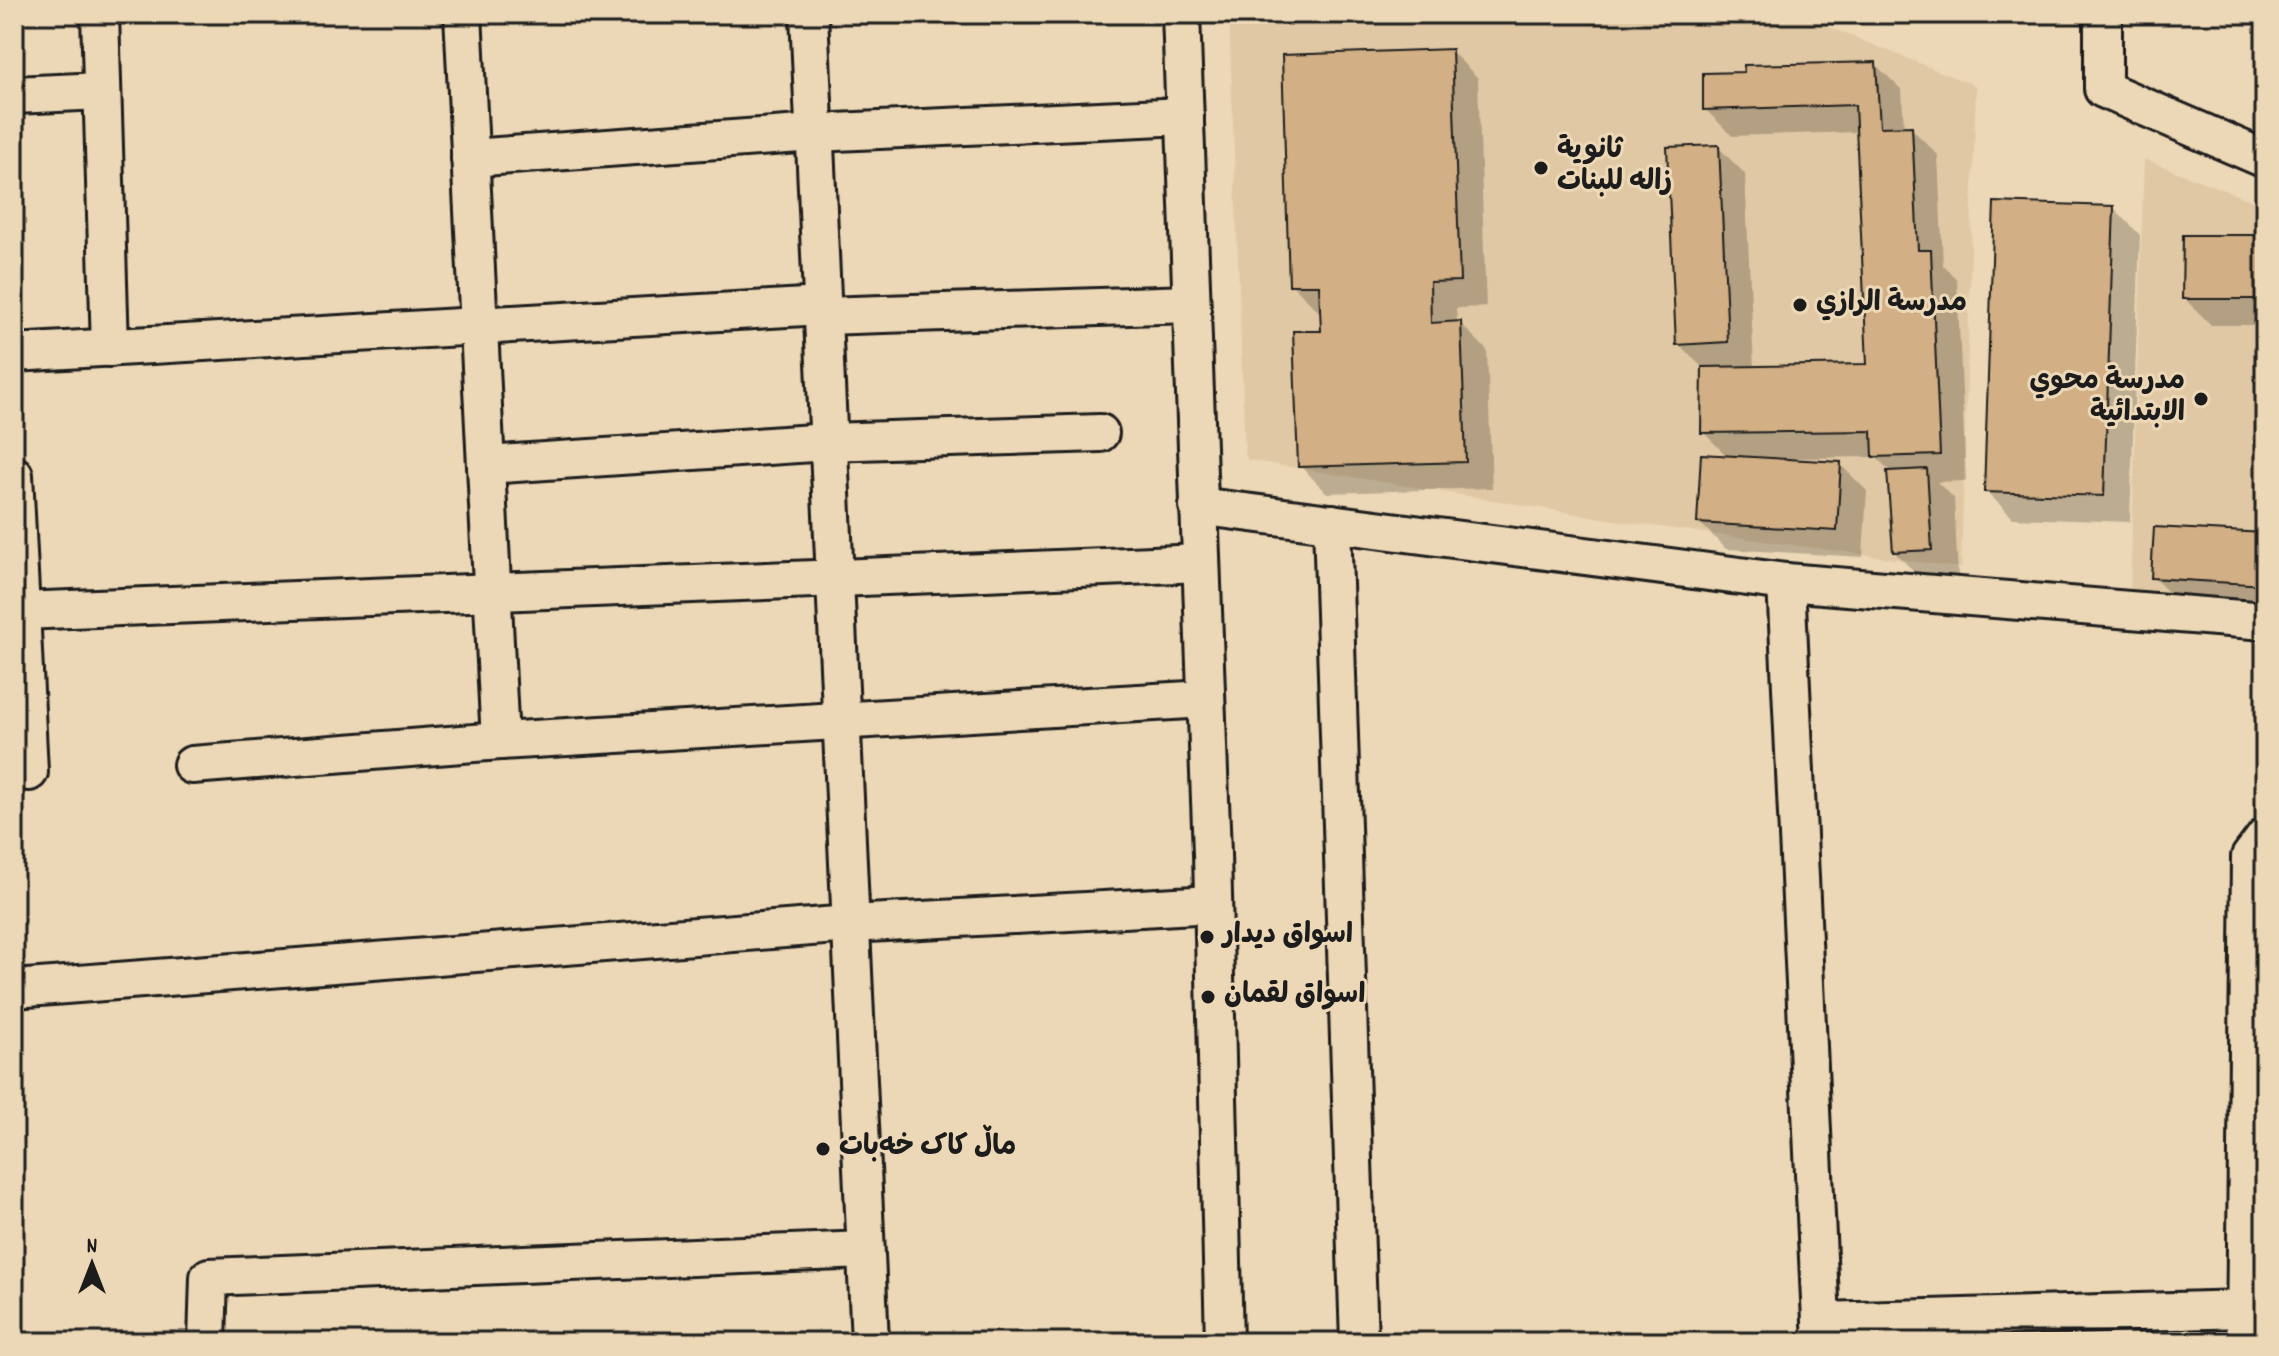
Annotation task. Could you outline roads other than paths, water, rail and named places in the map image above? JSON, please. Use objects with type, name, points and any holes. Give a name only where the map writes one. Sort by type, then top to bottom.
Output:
[{"type":"street","points":[[100,14],[110,348]]},
{"type":"street","points":[[463,14],[500,741]]},
{"type":"street","points":[[809,14],[870,1342]]},
{"type":"street","points":[[1181,14],[1213,904],[1224,1342]]},
{"type":"street","points":[[2103,14],[2103,89],[2265,159]]},
{"type":"street","points":[[14,95],[102,91]]},
{"type":"street","points":[[470,158],[814,133],[1185,116]]},
{"type":"street","points":[[14,353],[479,325],[822,311],[1191,304]]},
{"type":"street","points":[[486,465],[828,442],[1100,433]]},
{"type":"street","points":[[14,475],[29,772]]},
{"type":"street","points":[[1198,506],[1786,582],[2265,621]]},
{"type":"street","points":[[1332,523],[1359,1342]]},
{"type":"street","points":[[21,611],[1201,563]]},
{"type":"street","points":[[1786,582],[1822,1332],[2245,1326],[2250,857],[2265,837]]},
{"type":"street","points":[[192,765],[500,741],[1206,699]]},
{"type":"street","points":[[14,989],[850,924],[1213,904]]},
{"type":"street","points":[[207,1342],[209,1277],[865,1250]]},
{"type":"place","name":"ثانوية زاله للبنات","points":[[1541,168]]},
{"type":"place","name":"مدرسة الرازي","points":[[1800,305]]},
{"type":"place","name":"مدرسة محوي الابتدائية","points":[[2201,399]]},
{"type":"place","name":"اسواق ديدار","points":[[1207,937]]},
{"type":"place","name":"اسواق لقمان","points":[[1208,997]]},
{"type":"place","name":"ماڵ کاک خەبات","points":[[823,1149]]}]
